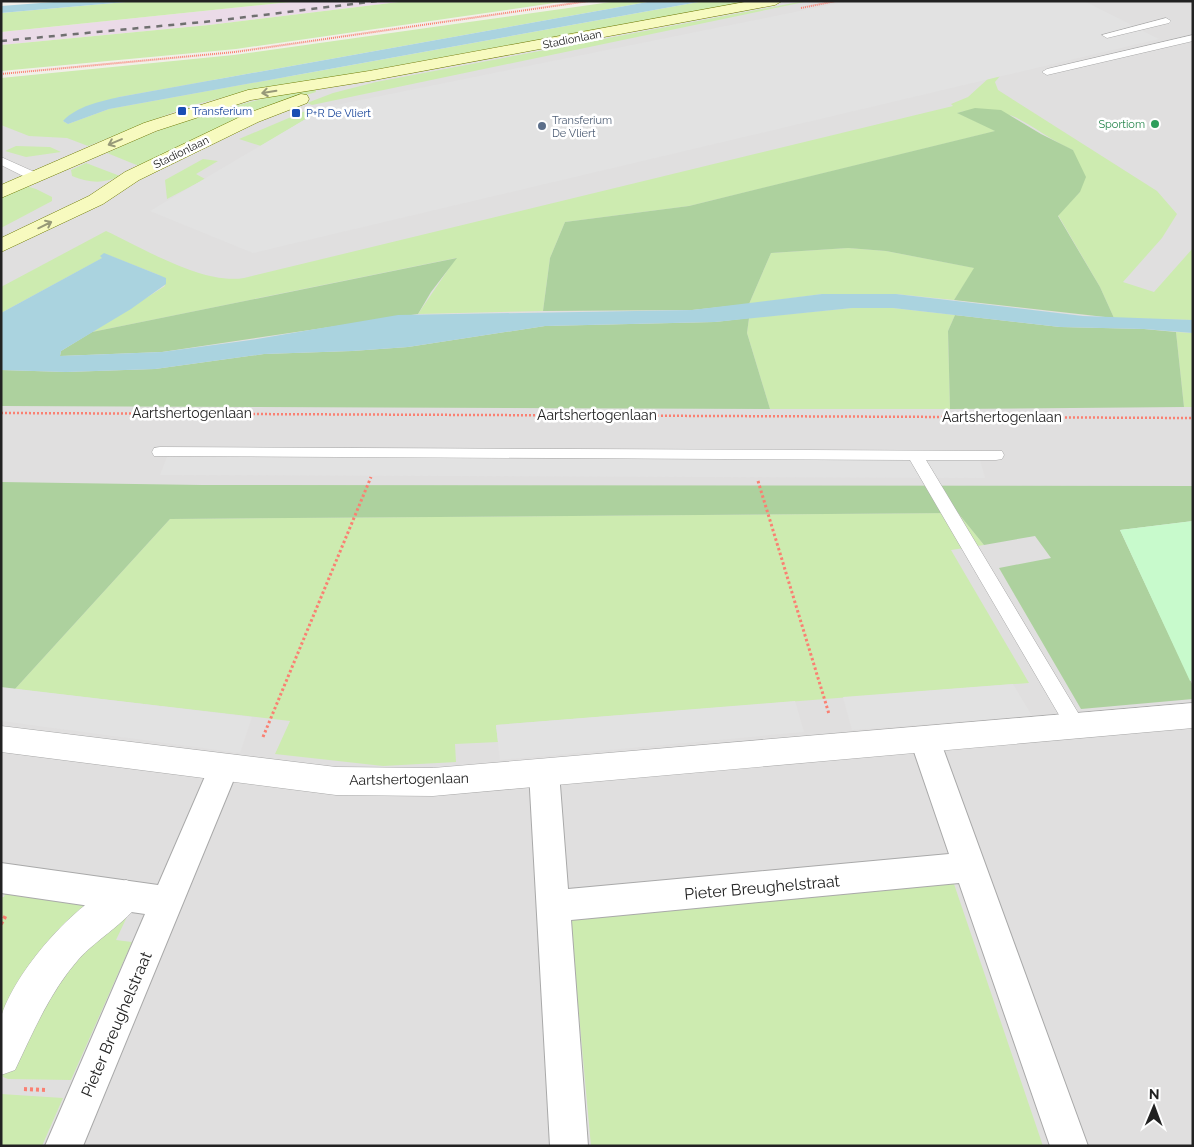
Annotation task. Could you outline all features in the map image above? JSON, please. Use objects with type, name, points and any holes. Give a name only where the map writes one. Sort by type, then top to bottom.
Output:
[{"type":"main road","name":"Stadionlaan","points":[[1,192],[150,127],[248,95],[369,76],[775,1]]},
{"type":"main road","name":"Stadionlaan","points":[[1,246],[96,200],[132,176],[252,118],[289,102],[369,76]]},
{"type":"street","name":"Aartshertogenlaan","points":[[1,739],[336,780],[433,782],[839,748],[1193,715]]},
{"type":"street","points":[[926,740],[969,867],[1070,1146]]},
{"type":"street","name":"Pieter Breughelstraat","points":[[64,1146],[168,902],[236,768]]},
{"type":"street","points":[[544,772],[569,1146]]},
{"type":"street","name":"Pieter Breughelstraat","points":[[554,906],[969,867]]},
{"type":"street","points":[[1,878],[168,902]]},
{"type":"street","points":[[1,1056],[34,992],[64,949],[89,924],[126,896]]},
{"type":"lane","points":[[1106,35],[1166,21]]},
{"type":"lane","points":[[1047,72],[1193,38]]},
{"type":"lane","points":[[1,160],[35,177]]},
{"type":"lane","points":[[160,452],[996,455]]},
{"type":"lane","points":[[915,455],[1076,726]]},
{"type":"path","points":[[1,74],[235,52],[589,1]]},
{"type":"path","name":"Aartshertogenlaan","points":[[1,413],[1193,418]]},
{"type":"path","points":[[1,417],[10,413]]},
{"type":"path","points":[[236,768],[381,452]]},
{"type":"path","points":[[749,454],[839,748]]},
{"type":"shaded area","points":[[300,1],[407,1],[209,25],[1,45],[1,32]]},
{"type":"shaded area","points":[[739,1],[1193,1],[1193,1146],[1,1146],[1,90],[387,72]]},
{"type":"shaded area","name":"Transferium De Vliert","points":[[849,1],[1084,1],[1159,39],[253,253],[150,211],[326,107]]},
{"type":"shaded area","points":[[167,457],[980,460],[985,478],[160,475]]},
{"type":"shaded area","points":[[1013,684],[1032,716],[852,730],[843,697]]},
{"type":"shaded area","points":[[1,687],[252,717],[240,753],[1,721]]},
{"type":"shaded area","points":[[795,701],[804,732],[500,760],[496,725]]},
{"type":"green space","points":[[137,1],[300,1],[1,32],[1,13]]},
{"type":"green space","points":[[407,1],[568,1],[236,49],[1,71],[1,45],[209,25]]},
{"type":"green space","points":[[618,1],[653,1],[119,97],[63,121],[68,124],[109,109],[704,1],[749,1],[225,97],[189,106],[88,146],[67,138],[29,136],[1,125],[1,78],[234,55]]},
{"type":"green space","points":[[809,1],[312,105],[307,103],[333,93],[376,82]]},
{"type":"green space","points":[[1002,66],[1000,76],[995,82],[998,90],[1157,191],[1177,214],[1162,238],[1123,282],[1154,292],[1193,248],[1193,320],[1114,318],[1100,287],[1058,215],[1080,192],[1073,150],[1015,117],[986,111],[958,113],[996,131],[689,206],[565,222],[550,258],[543,311],[418,314],[456,258],[92,332],[165,286],[159,275],[108,255],[1,313],[1,287],[106,231],[192,271],[228,279],[244,278],[953,106],[951,104],[968,97]]},
{"type":"green space","points":[[315,88],[316,92],[248,115],[139,166],[107,153],[157,131],[209,113],[261,99]]},
{"type":"green space","points":[[326,107],[261,146],[239,139],[310,109]]},
{"type":"green space","points":[[975,108],[1001,110],[1041,134],[1073,150],[1086,177],[1080,192],[1058,216],[1100,287],[1114,318],[954,300],[974,268],[886,251],[848,248],[771,253],[749,304],[692,310],[543,311],[550,258],[565,222],[689,206],[995,131],[957,113]]},
{"type":"green space","points":[[16,146],[50,147],[61,152],[26,157],[5,151]]},
{"type":"green space","points":[[203,159],[218,161],[196,174],[205,179],[167,199],[165,180]]},
{"type":"green space","points":[[86,163],[120,176],[96,182],[72,176],[71,170]]},
{"type":"green space","points":[[26,186],[52,197],[52,201],[1,228],[1,197]]},
{"type":"green space","points":[[848,248],[886,251],[975,268],[954,300],[896,294],[822,294],[749,304],[771,253]]},
{"type":"green space","points":[[457,258],[431,292],[418,314],[162,352],[60,356],[61,351],[92,332]]},
{"type":"green space","points":[[852,308],[893,308],[955,315],[948,331],[950,409],[770,409],[747,333],[749,318]]},
{"type":"green space","points":[[955,315],[1060,327],[1144,329],[1176,332],[1184,407],[950,409],[948,331]]},
{"type":"green space","points":[[749,318],[747,333],[770,409],[1,406],[1,370],[66,372],[155,369],[264,354],[408,347],[545,326],[715,322]]},
{"type":"green space","points":[[1176,332],[1193,333],[1193,407],[1184,407]]},
{"type":"green space","points":[[1,482],[202,485],[1193,486],[1193,521],[1120,530],[1193,686],[1193,699],[1081,709],[999,568],[1051,558],[1035,536],[984,545],[958,513],[170,519],[15,689],[1,688]]},
{"type":"green space","points":[[958,513],[984,545],[951,550],[1029,683],[496,725],[498,742],[455,744],[456,762],[383,766],[275,754],[290,721],[15,689],[170,519]]},
{"type":"green space","points":[[1193,521],[1193,680],[1190,681],[1120,530]]},
{"type":"green space","points":[[953,881],[1043,1146],[591,1146],[570,917]]},
{"type":"green space","points":[[7,888],[109,903],[1,1044],[1,897],[4,897]]},
{"type":"green space","points":[[132,906],[116,940],[132,942],[71,1080],[8,1079],[3,1077],[1,1072],[49,981]]},
{"type":"green space","points":[[1,1094],[63,1098],[42,1146],[1,1146]]},
{"type":"water","points":[[67,1],[137,1],[1,13],[1,6]]},
{"type":"water","points":[[653,1],[704,1],[109,109],[68,124],[63,121],[82,108],[119,97]]},
{"type":"water","points":[[104,253],[166,278],[166,284],[131,309],[61,351],[60,356],[162,352],[257,339],[398,315],[692,310],[822,294],[896,294],[1083,316],[1193,320],[1193,333],[1144,329],[1060,327],[893,308],[852,308],[715,322],[545,326],[408,347],[264,354],[155,369],[66,372],[1,370],[1,313],[102,258],[100,256]]},
{"type":"railway","points":[[1,41],[214,21],[377,1]]},
{"type":"place","name":"Transferium","points":[[182,111]]},
{"type":"place","name":"P+R De Vliert","points":[[296,113]]},
{"type":"place","name":"Sportiom","points":[[1155,124]]},
{"type":"place","name":"Transferium De Vliert","points":[[542,126]]}]
